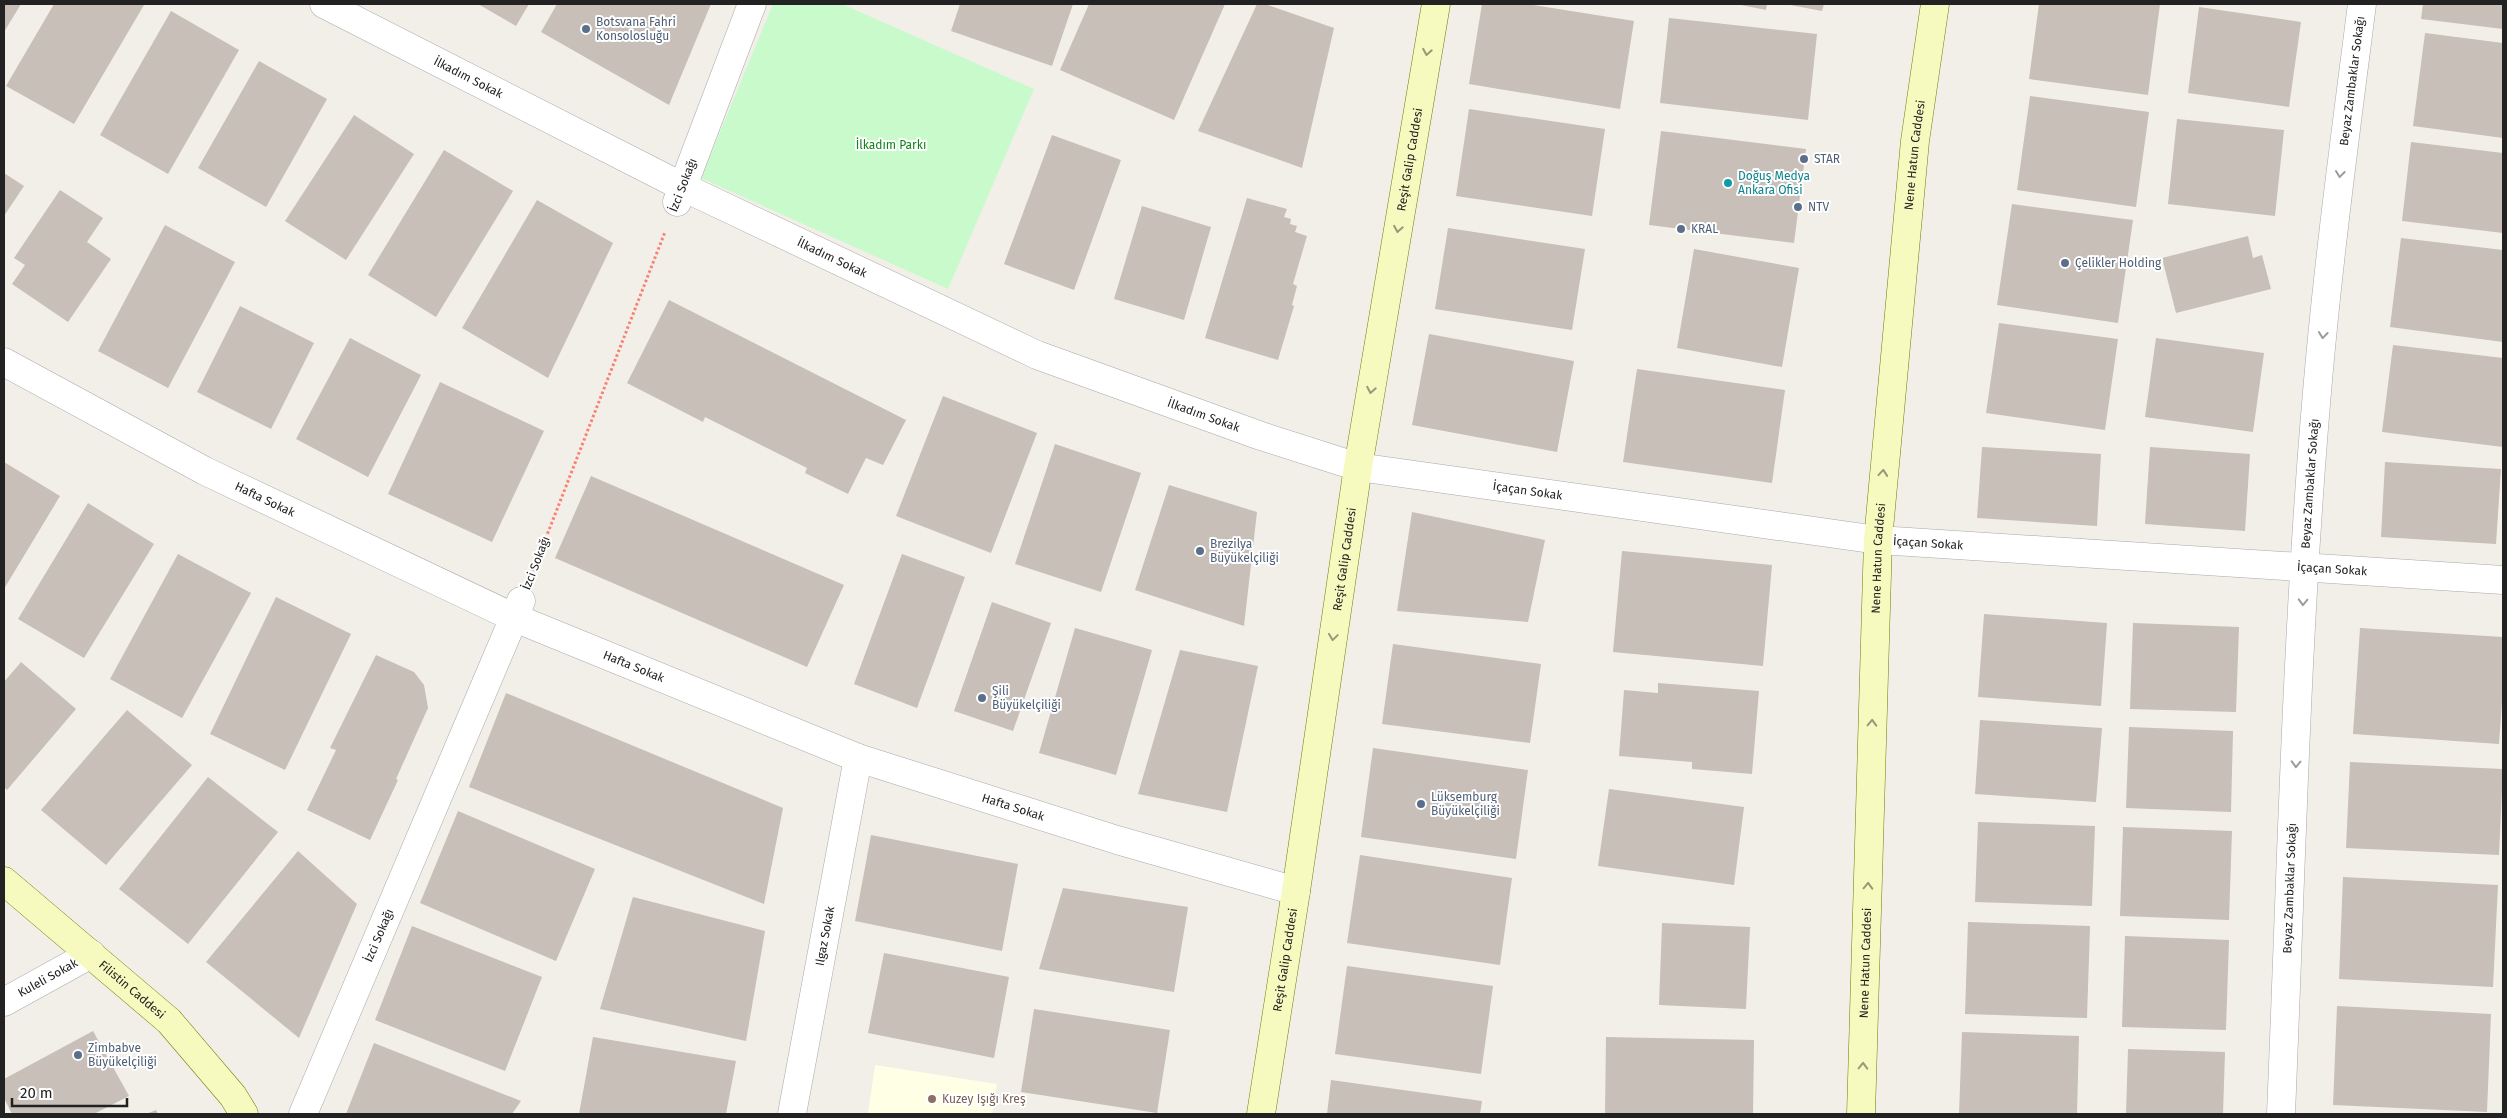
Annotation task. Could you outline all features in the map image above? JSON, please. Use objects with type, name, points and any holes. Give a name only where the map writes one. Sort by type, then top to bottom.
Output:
[{"type":"main road","name":"Reşit Galip Caddesi","points":[[1261,1114],[1296,891],[1358,467],[1436,4]]},
{"type":"main road","name":"Nene Hatun Caddesi","points":[[1861,1114],[1878,540],[1915,141],[1935,4]]},
{"type":"main road","name":"Filistin Caddesi","points":[[4,881],[169,1021],[233,1096],[244,1114]]},
{"type":"street","name":"İlkadım Sokak","points":[[324,4],[680,194],[1036,355],[1261,436],[1358,467]]},
{"type":"street","name":"İzci Sokağı","points":[[680,194],[752,4]]},
{"type":"street","name":"Beyaz Zambaklar Sokağı","points":[[2282,1114],[2304,566],[2316,404],[2334,227],[2362,4]]},
{"type":"street","name":"Hafta Sokak","points":[[4,362],[205,471],[858,758],[1117,840],[1296,891]]},
{"type":"street","name":"İçaçan Sokak","points":[[1358,467],[1878,540],[2503,580]]},
{"type":"street","name":"İzci Sokağı","points":[[303,1114],[518,609]]},
{"type":"street","name":"Ilgaz Sokak","points":[[792,1114],[858,758]]},
{"type":"street","name":"Kuleli Sokak","points":[[4,1002],[91,954]]},
{"type":"path","name":"İzci Sokağı","points":[[518,609],[680,194]]},
{"type":"shaded area","name":"Kuzey Işığı Kreş","points":[[875,1065],[997,1084],[992,1114],[868,1114]]},
{"type":"green space","name":"İlkadım Parkı","points":[[773,4],[842,4],[1034,89],[948,289],[701,178]]},
{"type":"building","points":[[4,4],[21,4],[4,32]]},
{"type":"building","points":[[54,4],[144,5],[74,124],[6,86]]},
{"type":"building","points":[[478,4],[529,4],[516,26]]},
{"type":"building","points":[[557,4],[711,4],[669,105],[541,32]]},
{"type":"building","points":[[960,4],[1073,4],[1052,66],[951,31]]},
{"type":"building","points":[[1089,4],[1225,4],[1174,120],[1060,70]]},
{"type":"building","points":[[1257,4],[1265,4],[1334,28],[1302,168],[1198,131]]},
{"type":"building","points":[[1482,4],[1527,4],[1634,21],[1620,109],[1469,84]]},
{"type":"building","points":[[1736,4],[1767,4],[1766,10]]},
{"type":"building","points":[[1785,4],[1824,4],[1822,11]]},
{"type":"building","points":[[2039,4],[2160,4],[2148,95],[2029,79]]},
{"type":"building","points":[[2423,4],[2503,4],[2503,29],[2421,19]]},
{"type":"building","points":[[2199,7],[2301,22],[2289,107],[2188,93]]},
{"type":"building","points":[[171,11],[239,50],[168,174],[100,135]]},
{"type":"building","points":[[1669,18],[1817,34],[1808,120],[1660,103]]},
{"type":"building","points":[[2425,33],[2503,43],[2503,138],[2413,126]]},
{"type":"building","points":[[259,61],[327,99],[266,207],[198,168]]},
{"type":"building","points":[[2030,96],[2149,112],[2136,207],[2017,190]]},
{"type":"building","points":[[1469,109],[1605,129],[1592,216],[1456,196]]},
{"type":"building","points":[[354,115],[414,154],[346,260],[285,221]]},
{"type":"building","points":[[2177,119],[2284,130],[2275,216],[2168,204]]},
{"type":"building","name":"Doğuş Medya Ankara Ofisi","points":[[1661,131],[1806,149],[1794,243],[1649,225]]},
{"type":"building","points":[[1052,135],[1121,160],[1074,290],[1004,264]]},
{"type":"building","points":[[2411,142],[2503,153],[2503,233],[2402,221]]},
{"type":"building","points":[[444,150],[513,191],[436,317],[368,275]]},
{"type":"building","points":[[4,173],[24,186],[4,216]]},
{"type":"building","points":[[60,190],[103,218],[87,242],[111,259],[68,322],[12,284],[25,265],[14,258]]},
{"type":"building","points":[[1247,198],[1287,209],[1284,217],[1291,219],[1290,224],[1297,226],[1295,232],[1307,236],[1293,284],[1297,286],[1292,305],[1294,306],[1278,360],[1205,338]]},
{"type":"building","points":[[537,200],[613,243],[548,378],[462,328]]},
{"type":"building","name":"Çelikler Holding","points":[[2012,204],[2133,220],[2118,323],[1997,305]]},
{"type":"building","points":[[1142,206],[1211,227],[1184,320],[1114,299]]},
{"type":"building","points":[[165,225],[235,262],[168,388],[98,351]]},
{"type":"building","points":[[1448,228],[1585,249],[1572,330],[1435,309]]},
{"type":"building","points":[[2248,236],[2253,258],[2262,255],[2271,289],[2176,313],[2162,258]]},
{"type":"building","points":[[2401,238],[2503,250],[2503,342],[2390,327]]},
{"type":"building","points":[[1694,249],[1799,268],[1782,367],[1677,348]]},
{"type":"building","points":[[669,300],[906,420],[883,465],[866,458],[848,494],[805,473],[807,468],[705,417],[703,422],[627,383]]},
{"type":"building","points":[[240,306],[314,343],[271,429],[197,392]]},
{"type":"building","points":[[1999,323],[2118,339],[2105,430],[1986,413]]},
{"type":"building","points":[[1429,334],[1574,361],[1557,452],[1412,425]]},
{"type":"building","points":[[350,338],[421,375],[368,477],[296,439]]},
{"type":"building","points":[[2156,338],[2264,353],[2253,432],[2145,417]]},
{"type":"building","points":[[2393,345],[2503,358],[2503,447],[2382,432]]},
{"type":"building","points":[[1637,369],[1785,390],[1772,483],[1623,462]]},
{"type":"building","points":[[440,382],[544,431],[492,542],[388,494]]},
{"type":"building","points":[[943,396],[1037,433],[991,553],[896,516]]},
{"type":"building","points":[[1055,444],[1141,473],[1101,592],[1015,564]]},
{"type":"building","points":[[1982,447],[2101,454],[2097,526],[1977,518]]},
{"type":"building","points":[[2150,447],[2250,454],[2245,531],[2145,524]]},
{"type":"building","points":[[4,462],[60,496],[4,589]]},
{"type":"building","points":[[2385,462],[2501,469],[2496,544],[2381,537]]},
{"type":"building","points":[[591,476],[844,585],[807,667],[555,558]]},
{"type":"building","name":"Brezilya Büyükelçiliği","points":[[1169,485],[1257,512],[1244,626],[1135,590]]},
{"type":"building","points":[[88,503],[154,544],[84,658],[18,619]]},
{"type":"building","points":[[1412,512],[1545,540],[1528,622],[1397,611]]},
{"type":"building","points":[[1622,551],[1772,565],[1763,666],[1613,652]]},
{"type":"building","points":[[178,554],[251,593],[182,718],[110,679]]},
{"type":"building","points":[[902,554],[965,577],[917,708],[854,684]]},
{"type":"building","points":[[276,597],[351,634],[285,770],[210,734]]},
{"type":"building","points":[[992,602],[1051,623],[1013,731],[954,711]]},
{"type":"building","points":[[1984,614],[2107,623],[2101,706],[1978,697]]},
{"type":"building","points":[[2133,623],[2239,627],[2236,712],[2130,709]]},
{"type":"building","points":[[1075,628],[1152,650],[1116,775],[1039,753]]},
{"type":"building","points":[[2360,628],[2503,637],[2503,688],[2499,744],[2353,734]]},
{"type":"building","points":[[1393,644],[1541,664],[1530,743],[1382,724]]},
{"type":"building","points":[[1180,650],[1258,666],[1227,812],[1138,794]]},
{"type":"building","points":[[376,655],[414,672],[424,685],[428,708],[370,840],[307,810],[336,750],[330,748]]},
{"type":"building","points":[[21,662],[76,709],[7,790],[4,787],[4,682]]},
{"type":"building","points":[[1658,683],[1759,691],[1752,774],[1692,769],[1692,762],[1619,756],[1624,690],[1658,693]]},
{"type":"building","points":[[506,693],[783,808],[764,904],[469,787]]},
{"type":"building","points":[[127,710],[192,765],[106,865],[41,810]]},
{"type":"building","points":[[1980,720],[2102,728],[2096,802],[1975,794]]},
{"type":"building","points":[[2129,727],[2233,731],[2231,812],[2126,808]]},
{"type":"building","points":[[1373,748],[1528,770],[1516,859],[1361,837]]},
{"type":"building","points":[[2350,762],[2503,769],[2499,855],[2346,848]]},
{"type":"building","points":[[208,777],[278,832],[188,944],[119,889]]},
{"type":"building","points":[[1609,789],[1744,807],[1734,885],[1598,866]]},
{"type":"building","points":[[458,811],[595,869],[556,961],[420,903]]},
{"type":"building","points":[[1978,822],[2095,826],[2092,906],[1975,902]]},
{"type":"building","points":[[2123,827],[2232,831],[2229,920],[2120,916]]},
{"type":"building","points":[[871,835],[1018,864],[1002,951],[855,921]]},
{"type":"building","points":[[298,851],[357,904],[299,1038],[206,962]]},
{"type":"building","points":[[1360,855],[1512,878],[1500,965],[1347,943]]},
{"type":"building","points":[[2343,877],[2498,885],[2493,987],[2339,979]]},
{"type":"building","points":[[1063,888],[1188,907],[1174,992],[1039,969]]},
{"type":"building","points":[[633,897],[765,931],[746,1041],[600,1009]]},
{"type":"building","points":[[1968,922],[2090,926],[2087,1018],[1965,1014]]},
{"type":"building","points":[[1662,923],[1750,927],[1746,1009],[1659,1005]]},
{"type":"building","points":[[412,926],[542,977],[505,1071],[375,1020]]},
{"type":"building","points":[[2125,936],[2229,940],[2226,1030],[2122,1027]]},
{"type":"building","points":[[884,953],[1009,977],[994,1058],[868,1033]]},
{"type":"building","points":[[1347,966],[1493,986],[1481,1074],[1335,1054]]},
{"type":"building","points":[[2337,1006],[2491,1014],[2487,1112],[2333,1105]]},
{"type":"building","points":[[1034,1009],[1170,1030],[1157,1113],[1021,1092]]},
{"type":"building","name":"Zimbabve Büyükelçiliği","points":[[93,1031],[129,1096],[94,1114],[12,1114],[4,1098],[4,1079]]},
{"type":"building","points":[[1962,1032],[2079,1036],[2077,1114],[1959,1114]]},
{"type":"building","points":[[593,1037],[736,1061],[726,1114],[579,1114]]},
{"type":"building","points":[[1606,1037],[1754,1040],[1753,1114],[1605,1114]]},
{"type":"building","points":[[374,1043],[521,1101],[512,1114],[346,1114]]},
{"type":"building","points":[[2128,1049],[2225,1052],[2223,1114],[2126,1114]]},
{"type":"building","points":[[1331,1080],[1482,1101],[1480,1114],[1327,1114]]},
{"type":"building","points":[[156,1110],[158,1114],[146,1114]]},
{"type":"place","name":"Botsvana Fahri Konsolosluğu","points":[[586,29]]},
{"type":"place","name":"STAR","points":[[1804,159]]},
{"type":"place","name":"Doğuş Medya Ankara Ofisi","points":[[1728,183]]},
{"type":"place","name":"NTV","points":[[1798,207]]},
{"type":"place","name":"KRAL","points":[[1681,229]]},
{"type":"place","name":"Çelikler Holding","points":[[2065,263]]},
{"type":"place","name":"Brezilya Büyükelçiliği","points":[[1200,551]]},
{"type":"place","name":"Şili Büyükelçiliği","points":[[982,698]]},
{"type":"place","name":"Lüksemburg Büyükelçiliği","points":[[1421,804]]},
{"type":"place","name":"Zimbabve Büyükelçiliği","points":[[78,1055]]},
{"type":"place","name":"Kuzey Işığı Kreş","points":[[932,1099]]}]
